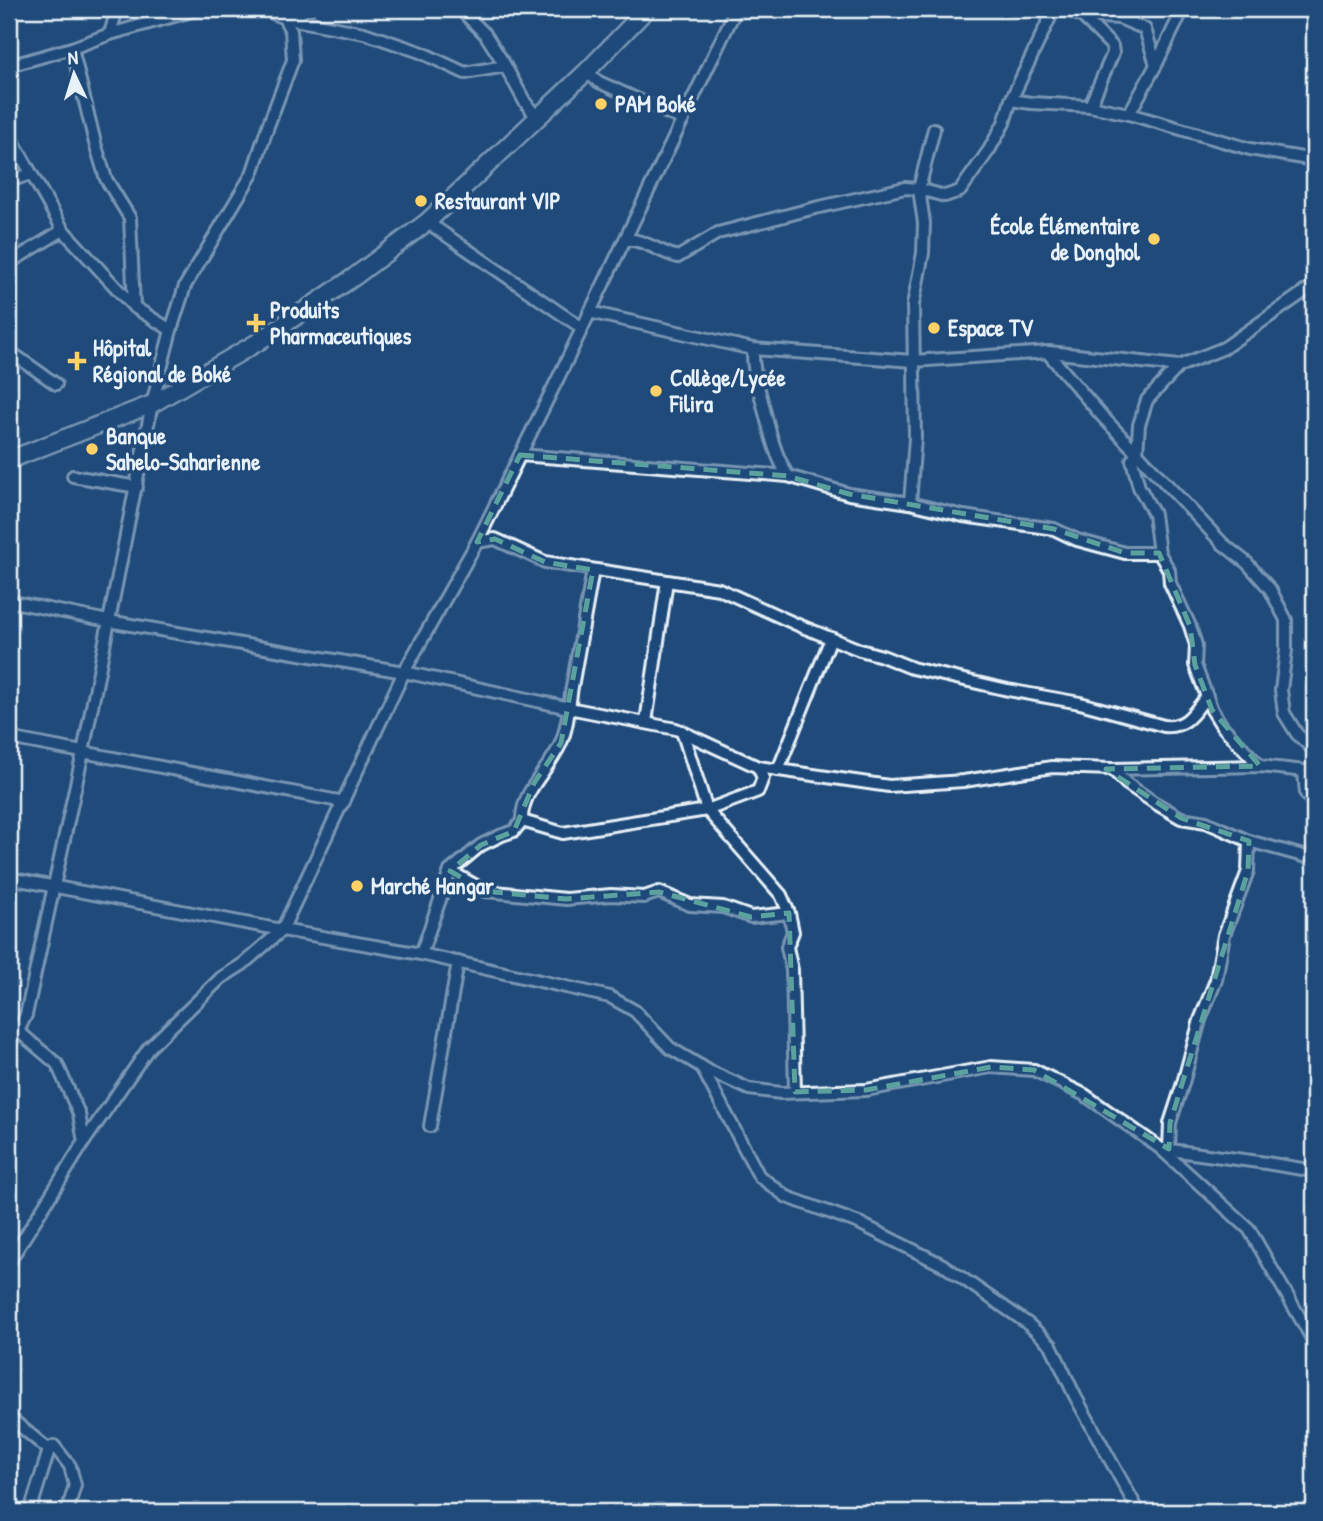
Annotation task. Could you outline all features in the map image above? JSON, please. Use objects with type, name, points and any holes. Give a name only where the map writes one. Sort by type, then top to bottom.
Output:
[{"type":"highway","points":[[9,460],[152,404],[258,342],[375,263],[427,222],[538,119],[647,9]]},
{"type":"street","points":[[110,34],[117,9]]},
{"type":"street","points":[[9,66],[199,9]]},
{"type":"street","points":[[264,9],[364,33],[420,52],[465,73],[505,66]]},
{"type":"street","points":[[280,13],[309,9]]},
{"type":"street","points":[[460,9],[485,34],[538,119]]},
{"type":"street","points":[[9,1262],[84,1142],[148,1049],[221,978],[243,964],[282,930],[404,672],[477,542],[736,9]]},
{"type":"street","points":[[625,240],[633,239],[678,257],[719,233],[827,205],[905,188],[945,196],[960,191],[1004,123],[1011,100],[1054,9]]},
{"type":"street","points":[[1065,9],[1082,16],[1119,18],[1145,29],[1156,65]]},
{"type":"street","points":[[1129,114],[1183,9]]},
{"type":"street","points":[[84,1142],[79,1114],[57,1064],[13,1033],[26,1015],[83,752],[152,404],[171,330],[185,286],[252,174],[289,72],[293,60],[291,31],[280,13]]},
{"type":"street","points":[[1082,16],[1112,46],[1113,53],[1090,106]]},
{"type":"street","points":[[72,48],[94,143],[106,179],[130,218],[134,306]]},
{"type":"street","points":[[586,72],[598,82],[683,120]]},
{"type":"street","points":[[1011,100],[1090,106],[1129,114],[1250,149],[1314,160]]},
{"type":"street","points":[[910,503],[915,438],[913,305],[923,253],[924,223],[919,189],[934,129]]},
{"type":"street","points":[[9,134],[63,230],[134,306],[171,330]]},
{"type":"street","points":[[9,181],[31,174]]},
{"type":"street","points":[[427,222],[582,328]]},
{"type":"street","points":[[9,263],[63,230]]},
{"type":"street","points":[[1260,766],[1222,726],[1212,710],[1195,665],[1196,645],[1190,626],[1170,583],[1169,570],[1159,553],[1154,514],[1139,487],[1132,460],[1137,453],[1139,425],[1147,400],[1179,366],[1224,348],[1314,285]]},
{"type":"street","points":[[589,312],[753,349],[913,361],[1047,352],[1179,366]]},
{"type":"street","points":[[753,349],[752,365],[768,429],[788,476]]},
{"type":"street","points":[[9,351],[56,384]]},
{"type":"street","points":[[1047,352],[1137,453],[1223,544],[1247,563],[1269,589],[1286,620],[1286,650],[1281,690],[1284,713],[1297,734],[1314,750]]},
{"type":"street","points":[[520,454],[788,476],[849,494],[910,503],[962,516],[1054,529],[1077,540],[1125,553],[1159,553]]},
{"type":"street","points":[[73,476],[137,487]]},
{"type":"street","points":[[477,542],[495,539],[545,562],[719,589],[860,650],[912,668],[1008,690],[1080,702],[1164,726],[1175,727],[1190,718],[1207,696]]},
{"type":"street","points":[[421,954],[450,871],[481,845],[514,831],[522,821],[521,809],[534,783],[551,762],[561,743],[593,570]]},
{"type":"street","points":[[646,722],[667,581]]},
{"type":"street","points":[[9,601],[108,621],[404,672],[646,722],[676,729],[758,767],[889,786],[964,781],[1052,767],[1112,769],[1260,766],[1309,772],[1306,793],[1314,804]]},
{"type":"street","points":[[778,769],[831,638]]},
{"type":"street","points":[[682,732],[707,810],[781,895],[789,913],[793,932],[787,947],[792,970],[795,1092]]},
{"type":"street","points":[[9,738],[344,802]]},
{"type":"street","points":[[522,821],[563,833],[707,810],[758,791],[763,778],[758,767]]},
{"type":"street","points":[[1112,769],[1136,790],[1181,818],[1206,822],[1249,841],[1314,859]]},
{"type":"street","points":[[1165,1149],[1200,1020],[1216,981],[1224,935],[1248,871],[1249,841]]},
{"type":"street","points":[[450,871],[485,891],[566,898],[611,895],[643,897],[659,892],[690,905],[723,907],[751,917],[789,913]]},
{"type":"street","points":[[9,877],[421,954],[610,997],[635,1011],[670,1048],[749,1089],[781,1093],[866,1090],[991,1067],[1034,1070],[1085,1095],[1165,1149],[1249,1229],[1314,1342]]},
{"type":"street","points":[[430,1126],[458,962]]},
{"type":"street","points":[[701,1066],[759,1176],[787,1197],[859,1223],[943,1265],[1027,1323],[1051,1345],[1075,1396],[1139,1512]]},
{"type":"street","points":[[1165,1149],[1314,1171]]},
{"type":"street","points":[[9,1417],[49,1450]]},
{"type":"street","points":[[33,1512],[32,1505],[49,1450],[54,1446],[70,1466],[75,1485],[67,1512]]},
{"type":"highlighted area","points":[[520,455],[788,476],[849,494],[1054,529],[1125,553],[1159,553],[1190,626],[1195,665],[1212,710],[1260,766],[1106,769],[1181,818],[1249,841],[1248,871],[1170,1123],[1169,1149],[1034,1070],[991,1067],[866,1090],[795,1092],[789,913],[751,917],[659,892],[566,899],[485,891],[450,871],[481,845],[514,831],[534,783],[561,743],[593,570],[545,562],[495,539],[477,542]]},
{"type":"place","name":"PAM Boké","points":[[601,104]]},
{"type":"place","name":"Restaurant VIP","points":[[421,201]]},
{"type":"place","name":"École Élémentaire de Donghol","points":[[1154,239]]},
{"type":"place","name":"Produits Pharmaceutiques","points":[[256,323]]},
{"type":"place","name":"Espace TV","points":[[934,328]]},
{"type":"place","name":"Hôpital Régional de Boké","points":[[77,361]]},
{"type":"place","name":"Collège/Lycée Filira","points":[[656,391]]},
{"type":"place","name":"Banque Sahelo-Saharienne","points":[[92,449]]},
{"type":"place","name":"Marché Hangar","points":[[357,886]]}]
